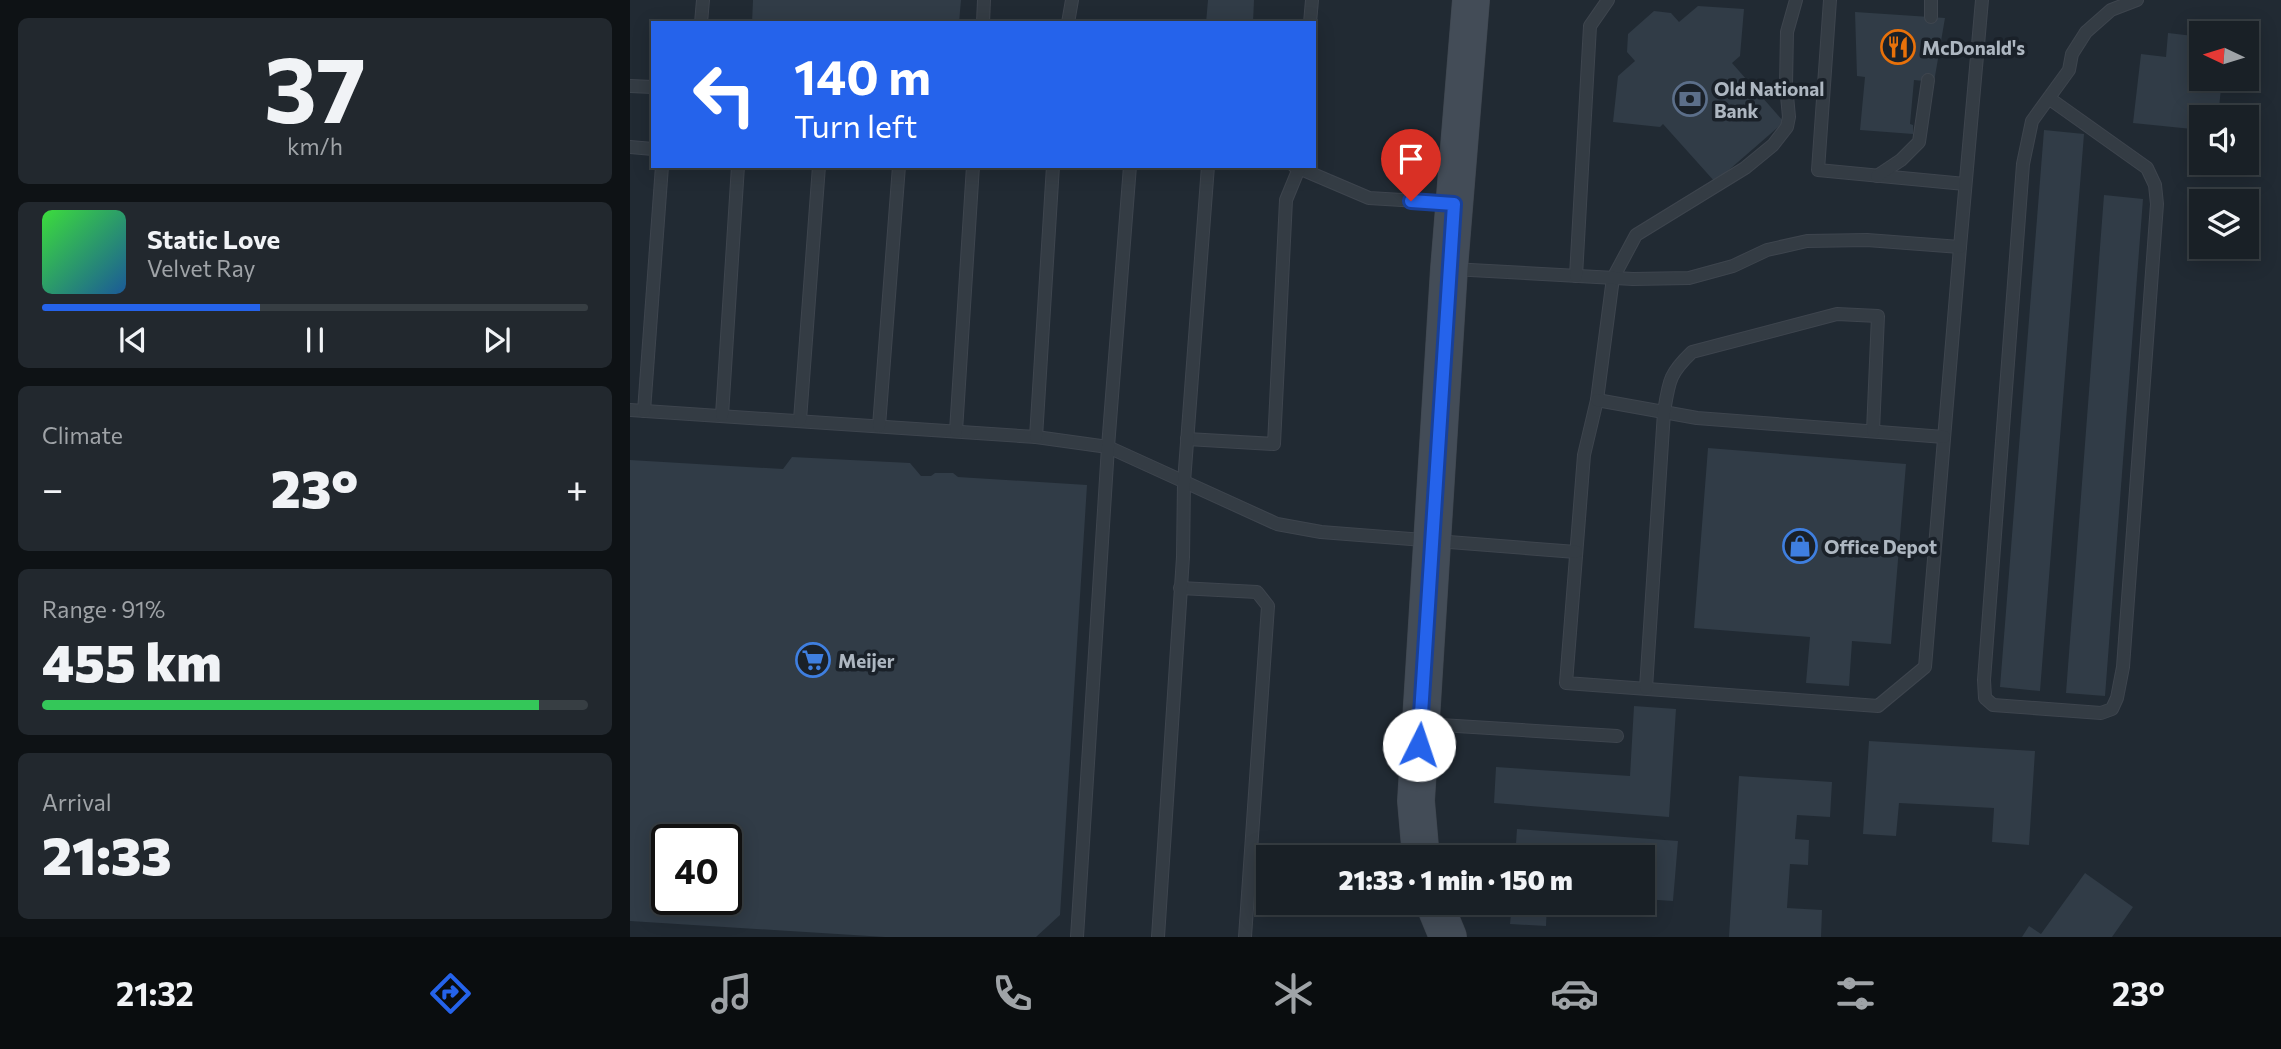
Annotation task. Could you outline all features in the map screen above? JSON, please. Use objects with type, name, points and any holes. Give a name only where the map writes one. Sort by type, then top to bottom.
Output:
[{"type":"street","points":[[1420,845],[1416,801],[1449,269],[1471,0]]},
{"type":"street","points":[[1439,915],[1448,937]]},
{"type":"lane","points":[[701,21],[702,0]]},
{"type":"lane","points":[[983,21],[984,0]]},
{"type":"lane","points":[[1068,21],[1072,0]]},
{"type":"lane","points":[[1310,21],[1312,0]]},
{"type":"lane","points":[[1576,276],[1590,26],[1608,0]]},
{"type":"lane","points":[[1796,0],[1787,32],[1787,127],[1773,145],[1745,168],[1636,235],[1613,278],[1597,400],[1584,455],[1566,682],[1878,706],[1925,667],[1982,0]]},
{"type":"lane","points":[[1830,0],[1818,170],[1965,184]]},
{"type":"lane","points":[[1931,0],[1931,16]]},
{"type":"lane","points":[[2050,99],[2147,169],[2155,184],[2157,204],[2123,667],[2112,709],[2101,713],[1993,705],[1985,698],[1984,680],[2023,164],[2032,121],[2069,70],[2072,54],[2086,32],[2111,10],[2137,0]]},
{"type":"lane","points":[[1877,176],[1919,142],[1928,80]]},
{"type":"lane","points":[[630,86],[651,87]]},
{"type":"lane","points":[[630,147],[651,149]]},
{"type":"lane","points":[[644,411],[662,168]]},
{"type":"lane","points":[[722,415],[738,168]]},
{"type":"lane","points":[[800,420],[819,168]]},
{"type":"lane","points":[[879,426],[899,168]]},
{"type":"lane","points":[[956,431],[973,168]]},
{"type":"lane","points":[[1036,437],[1053,168]]},
{"type":"lane","points":[[1077,937],[1108,447],[1130,168]]},
{"type":"lane","points":[[1158,937],[1184,482],[1208,168]]},
{"type":"lane","points":[[1187,439],[1274,444],[1286,200],[1298,168]]},
{"type":"lane","points":[[1300,168],[1368,198],[1454,204]]},
{"type":"lane","points":[[1449,269],[1613,278],[1689,278],[1733,266],[1767,250],[1807,241],[1867,240],[1960,247]]},
{"type":"lane","points":[[1646,688],[1664,412],[1669,381],[1675,367],[1692,352],[1837,314],[1878,316],[1873,431]]},
{"type":"lane","points":[[1597,400],[1697,418],[1944,437]]},
{"type":"lane","points":[[630,410],[1036,437],[1108,447],[1277,524],[1321,531],[1576,552]]},
{"type":"lane","points":[[1180,588],[1257,592],[1268,606],[1245,937]]},
{"type":"lane","points":[[1421,723],[1617,736]]},
{"type":"building","points":[[753,0],[961,0],[959,21],[752,21]]},
{"type":"building","points":[[1208,0],[1254,0],[1253,21],[1206,21]]},
{"type":"building","name":"Old National Bank","points":[[1698,6],[1744,9],[1740,56],[1732,63],[1784,122],[1715,182],[1663,124],[1660,127],[1613,122],[1618,76],[1635,61],[1627,52],[1628,34],[1654,11],[1671,13],[1679,22]]},
{"type":"building","name":"McDonald's","points":[[1855,12],[1945,18],[1934,82],[1914,80],[1910,124],[1913,125],[1913,134],[1860,130],[1865,77],[1857,76]]},
{"type":"building","points":[[2168,33],[2189,35],[2189,91],[2221,91],[2219,105],[2189,105],[2189,129],[2133,123],[2141,54],[2166,57]]},
{"type":"building","points":[[2044,130],[2084,134],[2040,691],[2000,687]]},
{"type":"building","points":[[2104,195],[2143,199],[2105,696],[2066,693]]},
{"type":"building","name":"Office Depot","points":[[1708,448],[1906,464],[1891,644],[1852,641],[1849,686],[1806,683],[1810,637],[1694,628]]},
{"type":"building","name":"Meijer","points":[[792,457],[910,463],[921,476],[953,473],[958,477],[1087,485],[1060,915],[1036,937],[885,937],[630,921],[630,460],[783,469]]},
{"type":"building","points":[[1634,706],[1676,709],[1669,817],[1494,803],[1496,767],[1630,776]]},
{"type":"building","points":[[1869,741],[2035,751],[2029,845],[1992,842],[1994,808],[1899,803],[1896,836],[1863,834]]},
{"type":"building","points":[[1739,776],[1832,782],[1830,817],[1797,815],[1795,839],[1809,840],[1808,865],[1790,864],[1787,908],[1822,910],[1821,937],[1729,937]]},
{"type":"building","points":[[1517,829],[1678,841],[1673,901],[1655,900],[1655,845],[1516,845]]},
{"type":"building","points":[[2085,873],[2133,907],[2112,937],[2022,937],[2029,926],[2041,934]]},
{"type":"building","points":[[1511,915],[1546,915],[1546,926],[1510,924]]},
{"type":"place","name":"McDonald's","points":[[1898,47]]},
{"type":"place","name":"Old National Bank","points":[[1690,99]]},
{"type":"place","name":"Office Depot","points":[[1800,546]]},
{"type":"place","name":"Meijer","points":[[813,660]]},
{"type":"route","points":[[1411,201],[1454,204],[1419,745]]}]
